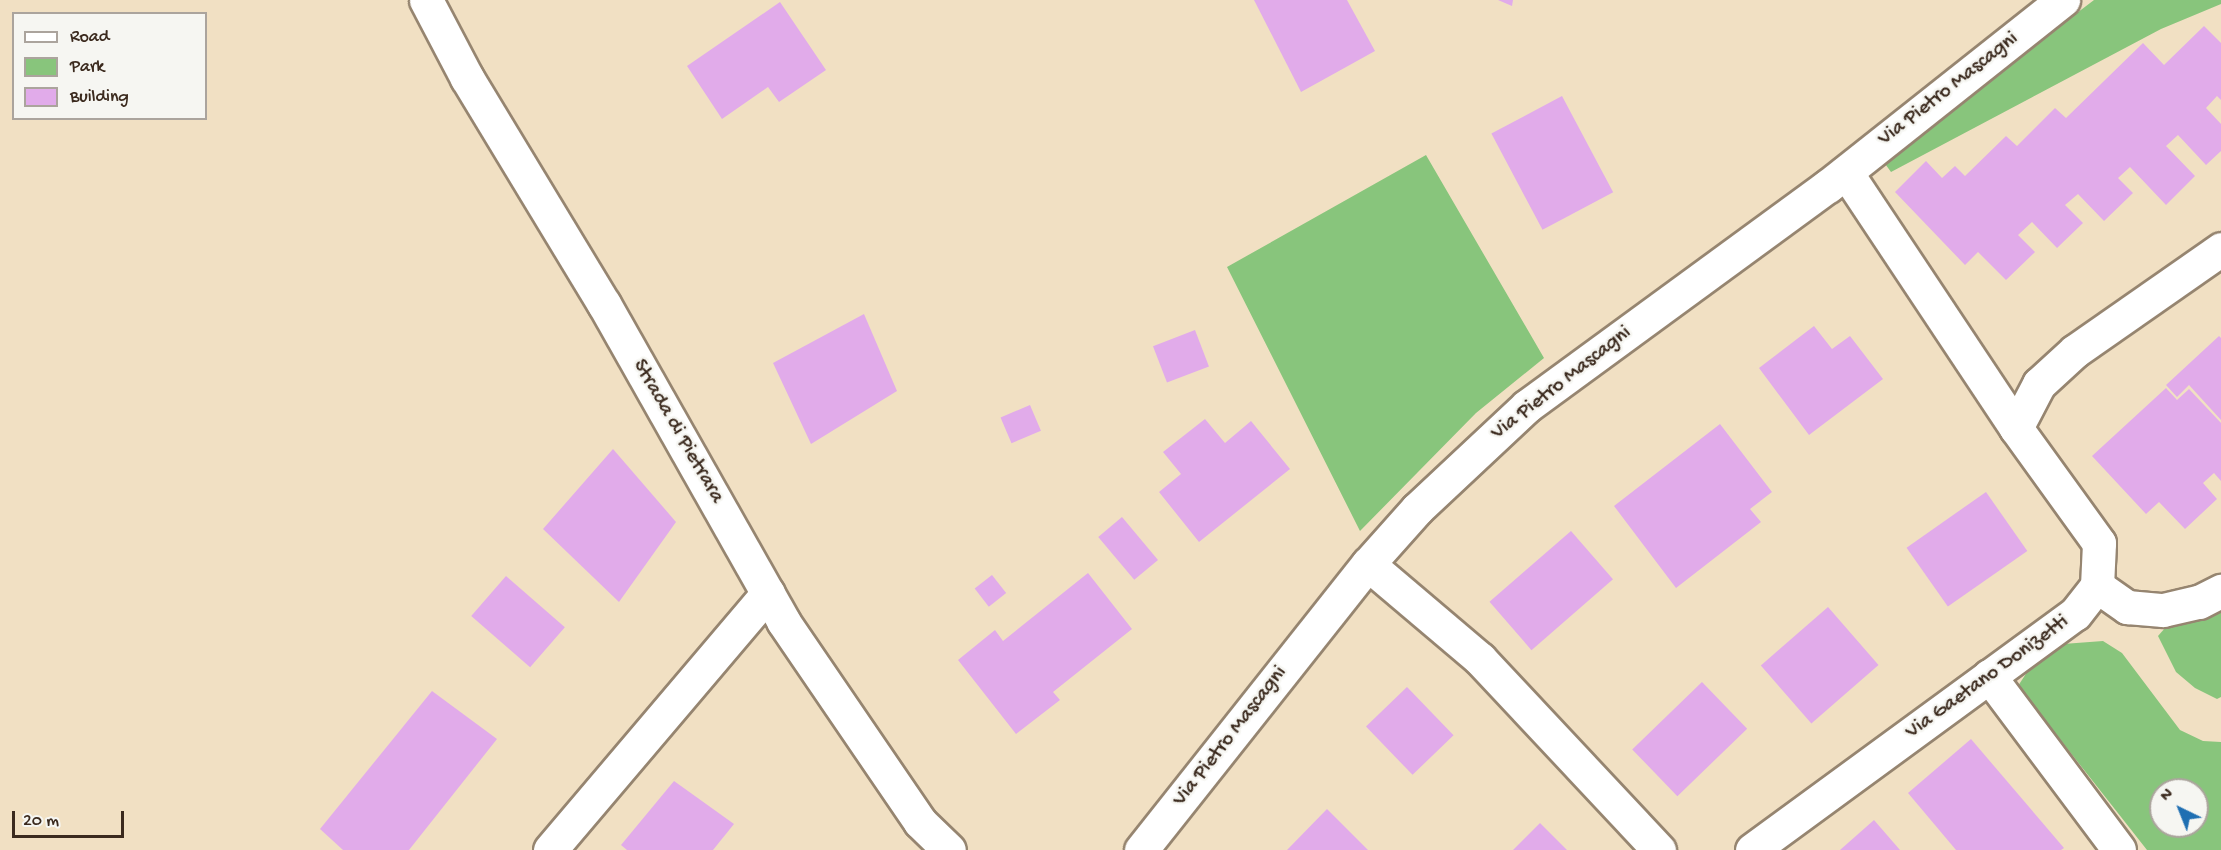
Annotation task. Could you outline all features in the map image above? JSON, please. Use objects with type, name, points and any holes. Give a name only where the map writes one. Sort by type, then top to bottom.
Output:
[{"type":"street","name":"Strada di Pietrara","points":[[426,0],[467,78],[604,304],[768,593],[920,822],[949,850]]},
{"type":"street","name":"Via Pietro Mascagni","points":[[1141,850],[1368,564],[1417,509],[1527,406],[1846,172],[2063,0]]},
{"type":"street","points":[[1846,172],[2016,428],[2098,543],[2097,586],[2127,607],[2163,610],[2199,602],[2221,591]]},
{"type":"street","points":[[2016,428],[2039,384],[2075,351],[2221,249]]},
{"type":"street","points":[[1368,564],[1480,659],[1659,850]]},
{"type":"street","name":"Via Gaetano Donizetti","points":[[1752,850],[2075,614],[2097,586]]},
{"type":"street","points":[[550,850],[768,593]]},
{"type":"street","points":[[1989,676],[2119,850]]},
{"type":"green space","points":[[2094,0],[2221,0],[2221,4],[2161,29],[1891,172],[1883,161]]},
{"type":"green space","points":[[1426,155],[1544,358],[1476,413],[1360,531],[1227,267]]},
{"type":"green space","points":[[2221,600],[2221,697],[2217,699],[2195,688],[2176,672],[2158,636],[2173,619]]},
{"type":"green space","points":[[2103,641],[2122,653],[2180,730],[2203,741],[2221,742],[2221,850],[2147,850],[2018,686],[2033,663],[2063,644]]},
{"type":"building","points":[[1254,0],[1347,0],[1375,51],[1301,92]]},
{"type":"building","points":[[1498,0],[1513,0],[1512,6]]},
{"type":"building","points":[[780,2],[826,70],[779,102],[768,87],[722,119],[687,66]]},
{"type":"building","points":[[2204,26],[2221,43],[2221,100],[2217,96],[2206,108],[2221,124],[2221,151],[2206,165],[2178,135],[2166,146],[2195,176],[2166,205],[2130,167],[2118,178],[2133,193],[2104,221],[2078,194],[2065,205],[2083,223],[2057,248],[2032,222],[2018,235],[2035,252],[2006,280],[1978,252],[1965,265],[1895,192],[1926,161],[1942,178],[1955,166],[1965,176],[2006,136],[2017,146],[2055,108],[2066,118],[2143,43],[2164,65]]},
{"type":"building","points":[[1562,96],[1613,192],[1543,230],[1491,134]]},
{"type":"building","points":[[864,314],[897,391],[811,444],[773,363]]},
{"type":"building","points":[[1814,326],[1832,349],[1850,336],[1883,379],[1809,435],[1759,368]]},
{"type":"building","points":[[1195,330],[1209,366],[1167,383],[1153,346]]},
{"type":"building","points":[[2219,336],[2221,338],[2221,420],[2189,385],[2177,397],[2166,385]]},
{"type":"building","points":[[2166,388],[2177,400],[2189,389],[2221,423],[2221,481],[2214,473],[2203,483],[2217,499],[2185,529],[2159,502],[2146,514],[2092,456]]},
{"type":"building","points":[[1030,405],[1041,431],[1011,443],[1001,418]]},
{"type":"building","points":[[1205,419],[1225,443],[1251,421],[1290,469],[1199,542],[1159,492],[1181,474],[1163,452]]},
{"type":"building","points":[[1720,424],[1772,492],[1750,509],[1761,522],[1676,588],[1614,506]]},
{"type":"building","points":[[613,449],[676,522],[619,602],[543,529]]},
{"type":"building","points":[[1986,492],[2027,551],[1948,607],[1907,548]]},
{"type":"building","points":[[1122,517],[1158,560],[1134,580],[1098,537]]},
{"type":"building","points":[[1571,531],[1613,579],[1531,650],[1489,602]]},
{"type":"building","points":[[1088,573],[1132,629],[1053,692],[1060,700],[1016,734],[958,660],[995,630],[1003,641]]},
{"type":"building","points":[[992,575],[1006,593],[989,607],[975,589]]},
{"type":"building","points":[[506,576],[565,627],[530,667],[471,616]]},
{"type":"building","points":[[1828,607],[1879,665],[1811,724],[1761,665]]},
{"type":"building","points":[[1702,682],[1747,729],[1677,796],[1632,749]]},
{"type":"building","points":[[1407,687],[1454,735],[1413,775],[1366,727]]},
{"type":"building","points":[[432,691],[497,739],[409,850],[343,850],[320,829]]},
{"type":"building","points":[[1971,739],[2064,848],[2061,850],[1956,850],[1908,793]]},
{"type":"building","points":[[674,781],[734,824],[713,850],[627,850],[621,845]]},
{"type":"building","points":[[1327,809],[1368,850],[1287,850]]},
{"type":"building","points":[[1874,820],[1900,850],[1840,850]]},
{"type":"building","points":[[1540,823],[1567,850],[1513,850]]}]
